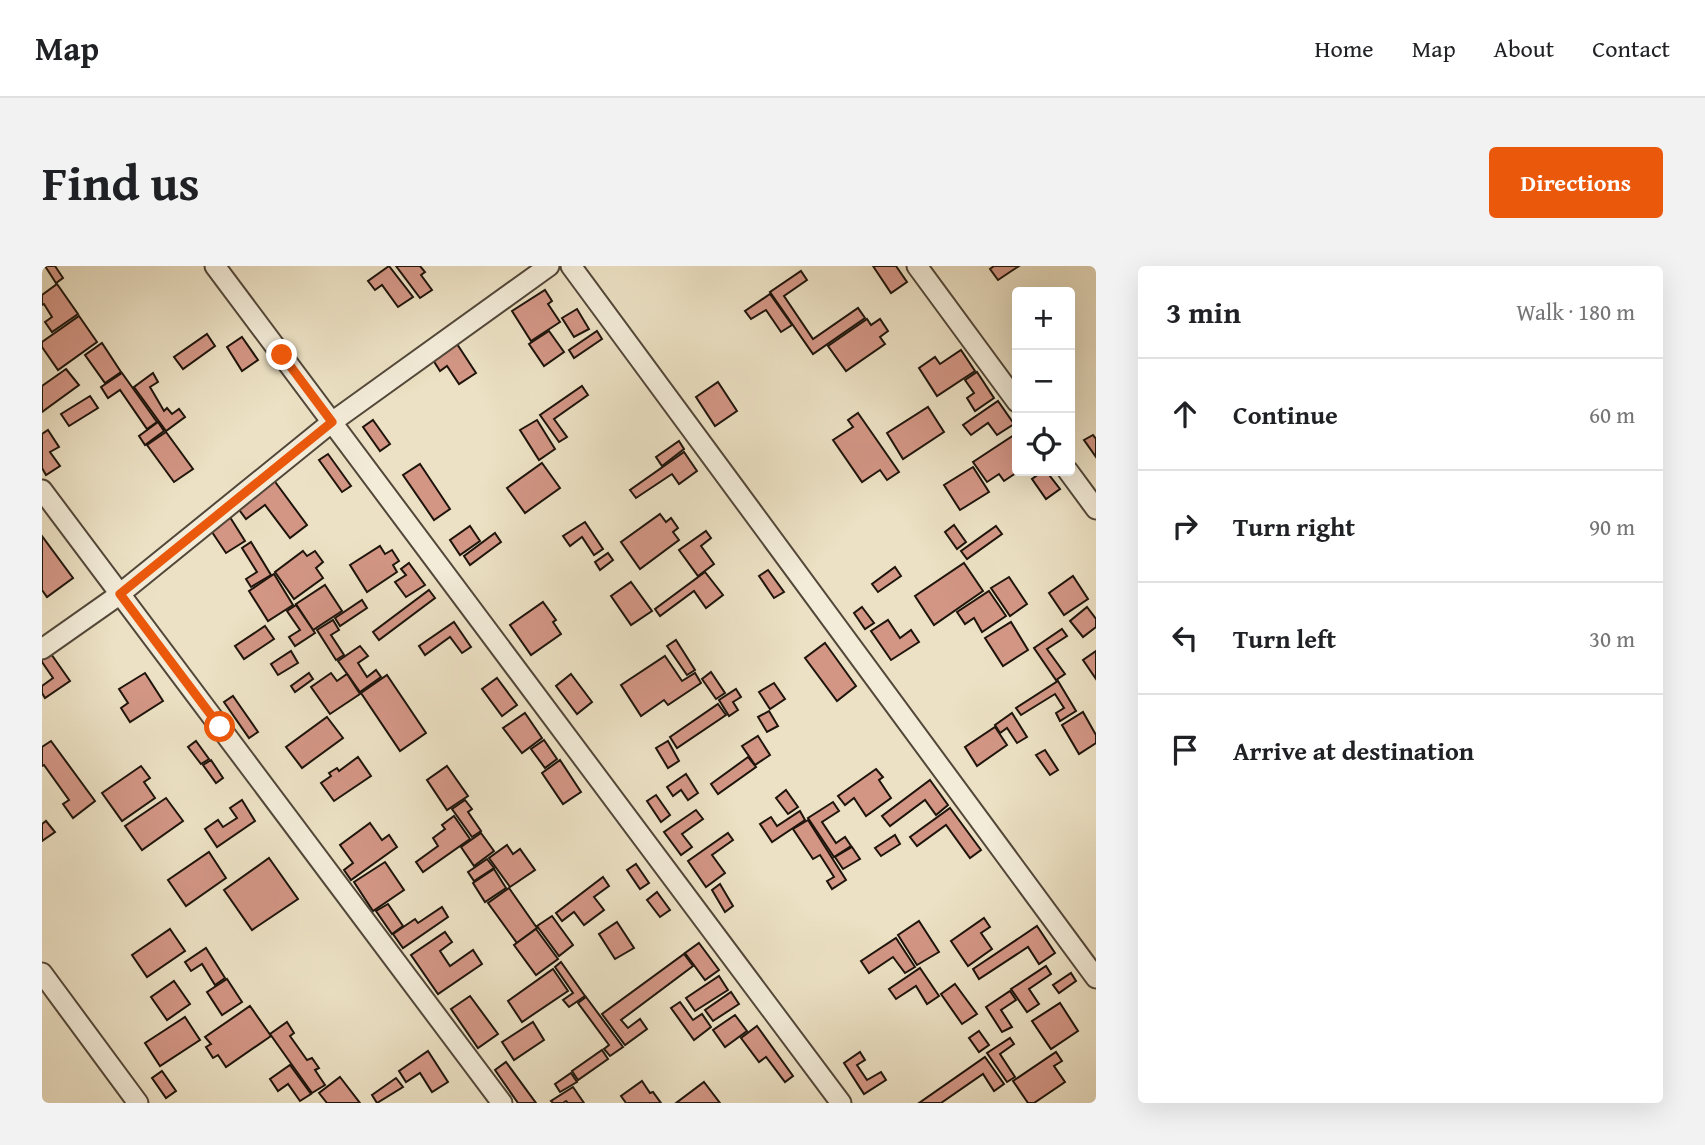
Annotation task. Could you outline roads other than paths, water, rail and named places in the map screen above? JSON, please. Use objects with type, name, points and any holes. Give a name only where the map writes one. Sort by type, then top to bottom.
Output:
[{"type":"street","points":[[215,266],[841,1103]]},
{"type":"street","points":[[42,649],[120,594],[332,422],[549,266]]},
{"type":"street","points":[[571,266],[1096,978]]},
{"type":"street","points":[[917,266],[1012,395]]},
{"type":"street","points":[[1072,476],[1096,509]]},
{"type":"street","points":[[42,489],[502,1103]]},
{"type":"street","points":[[42,973],[138,1103]]}]
